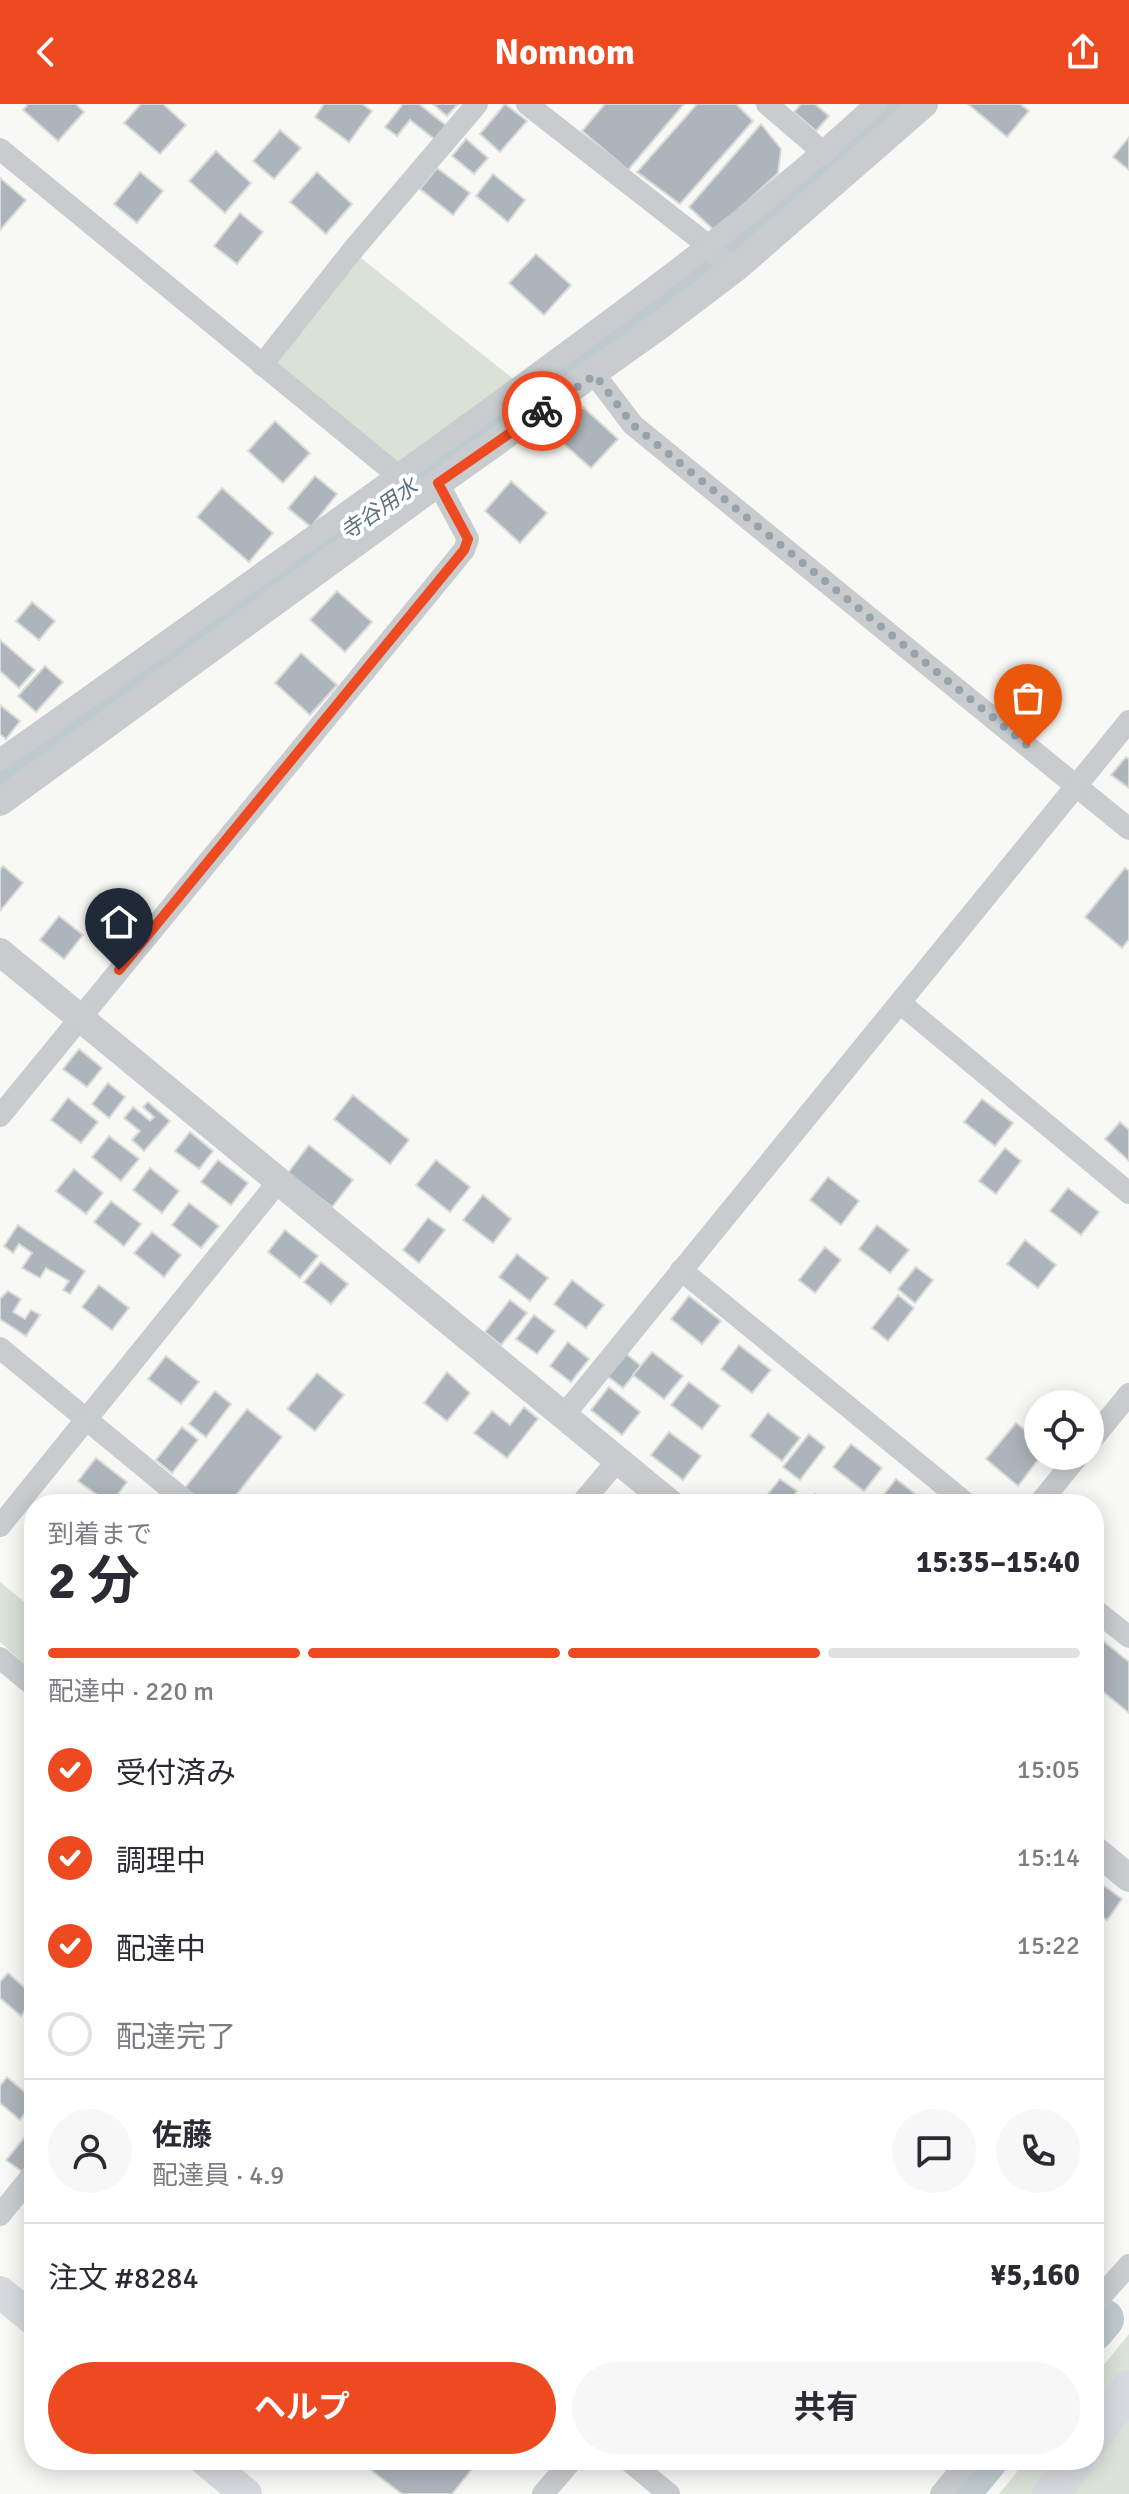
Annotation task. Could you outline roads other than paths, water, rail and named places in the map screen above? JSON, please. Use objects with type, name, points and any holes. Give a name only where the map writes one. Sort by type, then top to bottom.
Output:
[{"type":"main road","points":[[0,2292],[24,2312]]},
{"type":"main road","points":[[1104,2423],[1129,2388]]},
{"type":"main road","points":[[217,2470],[246,2494]]},
{"type":"main road","points":[[1050,2494],[1069,2470]]},
{"type":"street","points":[[262,365],[352,251],[477,104]]},
{"type":"street","points":[[527,104],[720,258]]},
{"type":"street","points":[[767,104],[824,153]]},
{"type":"street","points":[[0,760],[415,485],[595,375],[720,258],[876,104]]},
{"type":"street","points":[[0,802],[415,485],[720,258],[823,195],[924,104]]},
{"type":"street","points":[[0,149],[262,365],[415,485],[468,539],[464,550],[0,1116]]},
{"type":"street","points":[[595,375],[633,425],[1129,829]]},
{"type":"street","points":[[564,1415],[1129,721]]},
{"type":"street","points":[[0,952],[658,1494]]},
{"type":"street","points":[[900,1003],[1129,1193]]},
{"type":"street","points":[[26,1494],[278,1182]]},
{"type":"street","points":[[681,1270],[955,1494]]},
{"type":"street","points":[[0,1348],[177,1494]]},
{"type":"street","points":[[1104,1425],[1129,1394]]},
{"type":"street","points":[[589,1494],[617,1461]]},
{"type":"street","points":[[1047,1494],[1067,1470]]},
{"type":"street","points":[[0,1526],[24,1496]]},
{"type":"street","points":[[1104,1617],[1129,1637]]},
{"type":"street","points":[[0,1658],[24,1678]]},
{"type":"street","points":[[1104,1857],[1129,1878]]},
{"type":"street","points":[[0,2215],[24,2185]]},
{"type":"street","points":[[1104,2293],[1129,2265]]},
{"type":"street","points":[[543,2494],[563,2470]]},
{"type":"street","points":[[640,2470],[669,2494]]},
{"type":"street","points":[[941,2494],[961,2470]]},
{"type":"waterway","name":"寺谷用水","points":[[0,776],[344,536],[571,371],[790,196],[894,104]]},
{"type":"waterway","points":[[960,2494],[980,2470]]}]
